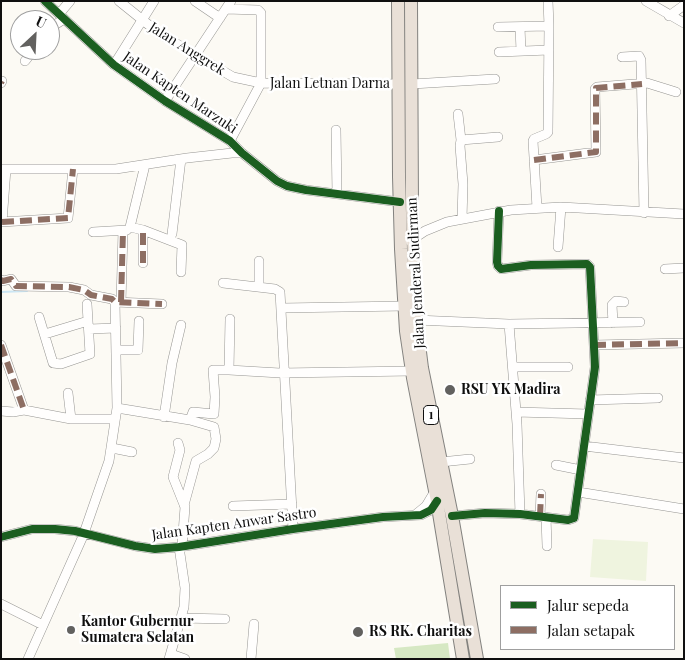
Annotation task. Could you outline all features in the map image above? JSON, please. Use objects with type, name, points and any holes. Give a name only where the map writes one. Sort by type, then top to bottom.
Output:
[{"type":"highway","name":"Jalan Jenderal Sudirman","points":[[398,1],[406,84],[416,320],[422,368],[440,462],[440,497],[452,516],[477,659]]},
{"type":"highway","name":"Jalan Jenderal Sudirman","points":[[411,1],[400,202],[404,306],[412,371],[440,497],[463,659]]},
{"type":"street","name":"Jalan Kapten Marzuki","points":[[45,1],[114,65],[165,101],[230,141],[277,181],[287,186],[306,190],[400,202]]},
{"type":"street","points":[[62,16],[70,1]]},
{"type":"street","name":"Jalan Anggrek","points":[[119,1],[141,21],[160,34],[233,77],[261,83]]},
{"type":"street","points":[[114,65],[154,1]]},
{"type":"street","points":[[195,1],[220,18]]},
{"type":"street","points":[[537,208],[534,139],[548,132],[548,1]]},
{"type":"street","points":[[646,1],[684,23]]},
{"type":"street","points":[[165,101],[229,5],[258,10],[260,13],[261,83],[230,141]]},
{"type":"street","points":[[669,16],[683,6]]},
{"type":"street","points":[[498,27],[549,26]]},
{"type":"street","points":[[520,27],[521,51]]},
{"type":"street","points":[[499,52],[549,50]]},
{"type":"street","points":[[622,57],[640,57],[644,213]]},
{"type":"street","name":"Jalan Letnan Darna","points":[[261,83],[406,84],[495,79]]},
{"type":"street","points":[[534,160],[596,152],[596,88],[649,84],[676,92]]},
{"type":"street","points":[[458,114],[463,184],[462,219]]},
{"type":"street","points":[[336,130],[337,194]]},
{"type":"street","points":[[461,140],[498,137]]},
{"type":"street","points":[[73,169],[68,218],[2,222],[4,169],[73,169],[116,169],[180,159],[242,153]]},
{"type":"street","points":[[172,234],[180,159]]},
{"type":"street","points":[[28,659],[84,534],[95,506],[112,448],[117,408],[116,328],[126,229],[144,165]]},
{"type":"street","points":[[558,247],[561,207]]},
{"type":"street","points":[[401,247],[425,231],[447,222],[499,211],[561,207],[684,214]]},
{"type":"street","points":[[452,516],[485,513],[520,514],[572,520],[574,518],[595,367],[590,267],[587,264],[531,265],[501,269],[498,266],[499,211]]},
{"type":"street","points":[[92,232],[126,229],[143,230],[182,244],[181,272]]},
{"type":"street","points":[[143,230],[143,263]]},
{"type":"street","points":[[259,261],[259,287]]},
{"type":"street","points":[[665,269],[684,268]]},
{"type":"street","points":[[1,280],[12,280],[16,286],[69,287],[118,302],[162,304]]},
{"type":"street","points":[[223,283],[274,289],[280,292],[294,529]]},
{"type":"street","points":[[613,323],[612,305],[616,301],[624,302]]},
{"type":"street","points":[[40,317],[53,363],[61,364],[90,355],[86,304]]},
{"type":"street","points":[[282,308],[404,306]]},
{"type":"street","points":[[116,350],[138,350],[139,320]]},
{"type":"street","points":[[229,370],[230,320]]},
{"type":"street","points":[[416,320],[509,324],[640,322]]},
{"type":"street","points":[[509,324],[514,367],[520,514]]},
{"type":"street","points":[[44,334],[88,325],[116,328]]},
{"type":"street","points":[[164,417],[172,363],[181,325]]},
{"type":"street","points":[[594,345],[684,343]]},
{"type":"street","points":[[1,345],[24,410]]},
{"type":"street","points":[[514,367],[568,367]]},
{"type":"street","points":[[190,420],[193,412],[214,414],[213,370],[285,373],[412,371]]},
{"type":"street","points":[[68,393],[71,420]]},
{"type":"street","points":[[590,400],[658,398]]},
{"type":"street","points":[[117,408],[190,420],[214,426],[215,446],[211,452],[196,461],[184,505],[181,546],[185,588],[182,618],[170,656],[185,659]]},
{"type":"street","points":[[2,414],[24,410],[71,420],[115,419]]},
{"type":"street","points":[[516,412],[588,414]]},
{"type":"street","points":[[178,443],[180,450],[173,477],[184,505]]},
{"type":"street","points":[[584,446],[684,458]]},
{"type":"street","points":[[112,448],[132,452]]},
{"type":"street","points":[[440,462],[470,459]]},
{"type":"street","points":[[556,465],[581,470]]},
{"type":"street","points":[[578,492],[684,509]]},
{"type":"street","points":[[541,494],[547,546]]},
{"type":"street","name":"Jalan Kapten Anwar Sastro","points":[[1,537],[32,529],[45,528],[84,534],[148,548],[181,546],[383,517],[427,514],[440,497]]},
{"type":"street","points":[[233,506],[292,504]]},
{"type":"street","points":[[1,604],[43,625]]},
{"type":"street","points":[[182,618],[224,619]]},
{"type":"street","points":[[251,659],[254,624]]},
{"type":"green space","points":[[593,539],[648,542],[646,581],[590,577]]},
{"type":"green space","points":[[448,643],[450,659],[396,659],[394,648]]},
{"type":"waterway","points":[[1,292],[27,291]]},
{"type":"marked path","points":[[534,160],[596,152],[596,88],[642,84]]},
{"type":"marked path","points":[[2,222],[68,218],[73,169]]},
{"type":"marked path","points":[[143,230],[143,263]]},
{"type":"marked path","points":[[121,302],[123,231]]},
{"type":"marked path","points":[[1,280],[11,279],[16,286],[69,287],[84,290],[91,295],[112,299],[115,302],[162,304]]},
{"type":"marked path","points":[[594,345],[684,343]]},
{"type":"marked path","points":[[1,345],[24,410]]},
{"type":"marked path","points":[[540,516],[541,494]]},
{"type":"cycle path","points":[[45,1],[114,65],[165,101],[230,141],[277,181],[287,186],[306,190],[400,202]]},
{"type":"cycle path","points":[[452,516],[485,513],[520,514],[568,520],[574,518],[595,367],[590,267],[587,264],[531,265],[501,269],[497,262],[499,211]]},
{"type":"cycle path","points":[[1,537],[32,529],[55,529],[75,531],[155,549],[383,517],[421,515],[431,510],[437,501]]},
{"type":"place","name":"RSU YK Madira","points":[[450,390]]},
{"type":"place","name":"Kantor Gubernur Sumatera Selatan","points":[[71,630]]},
{"type":"place","name":"RS RK. Charitas","points":[[358,632]]}]
